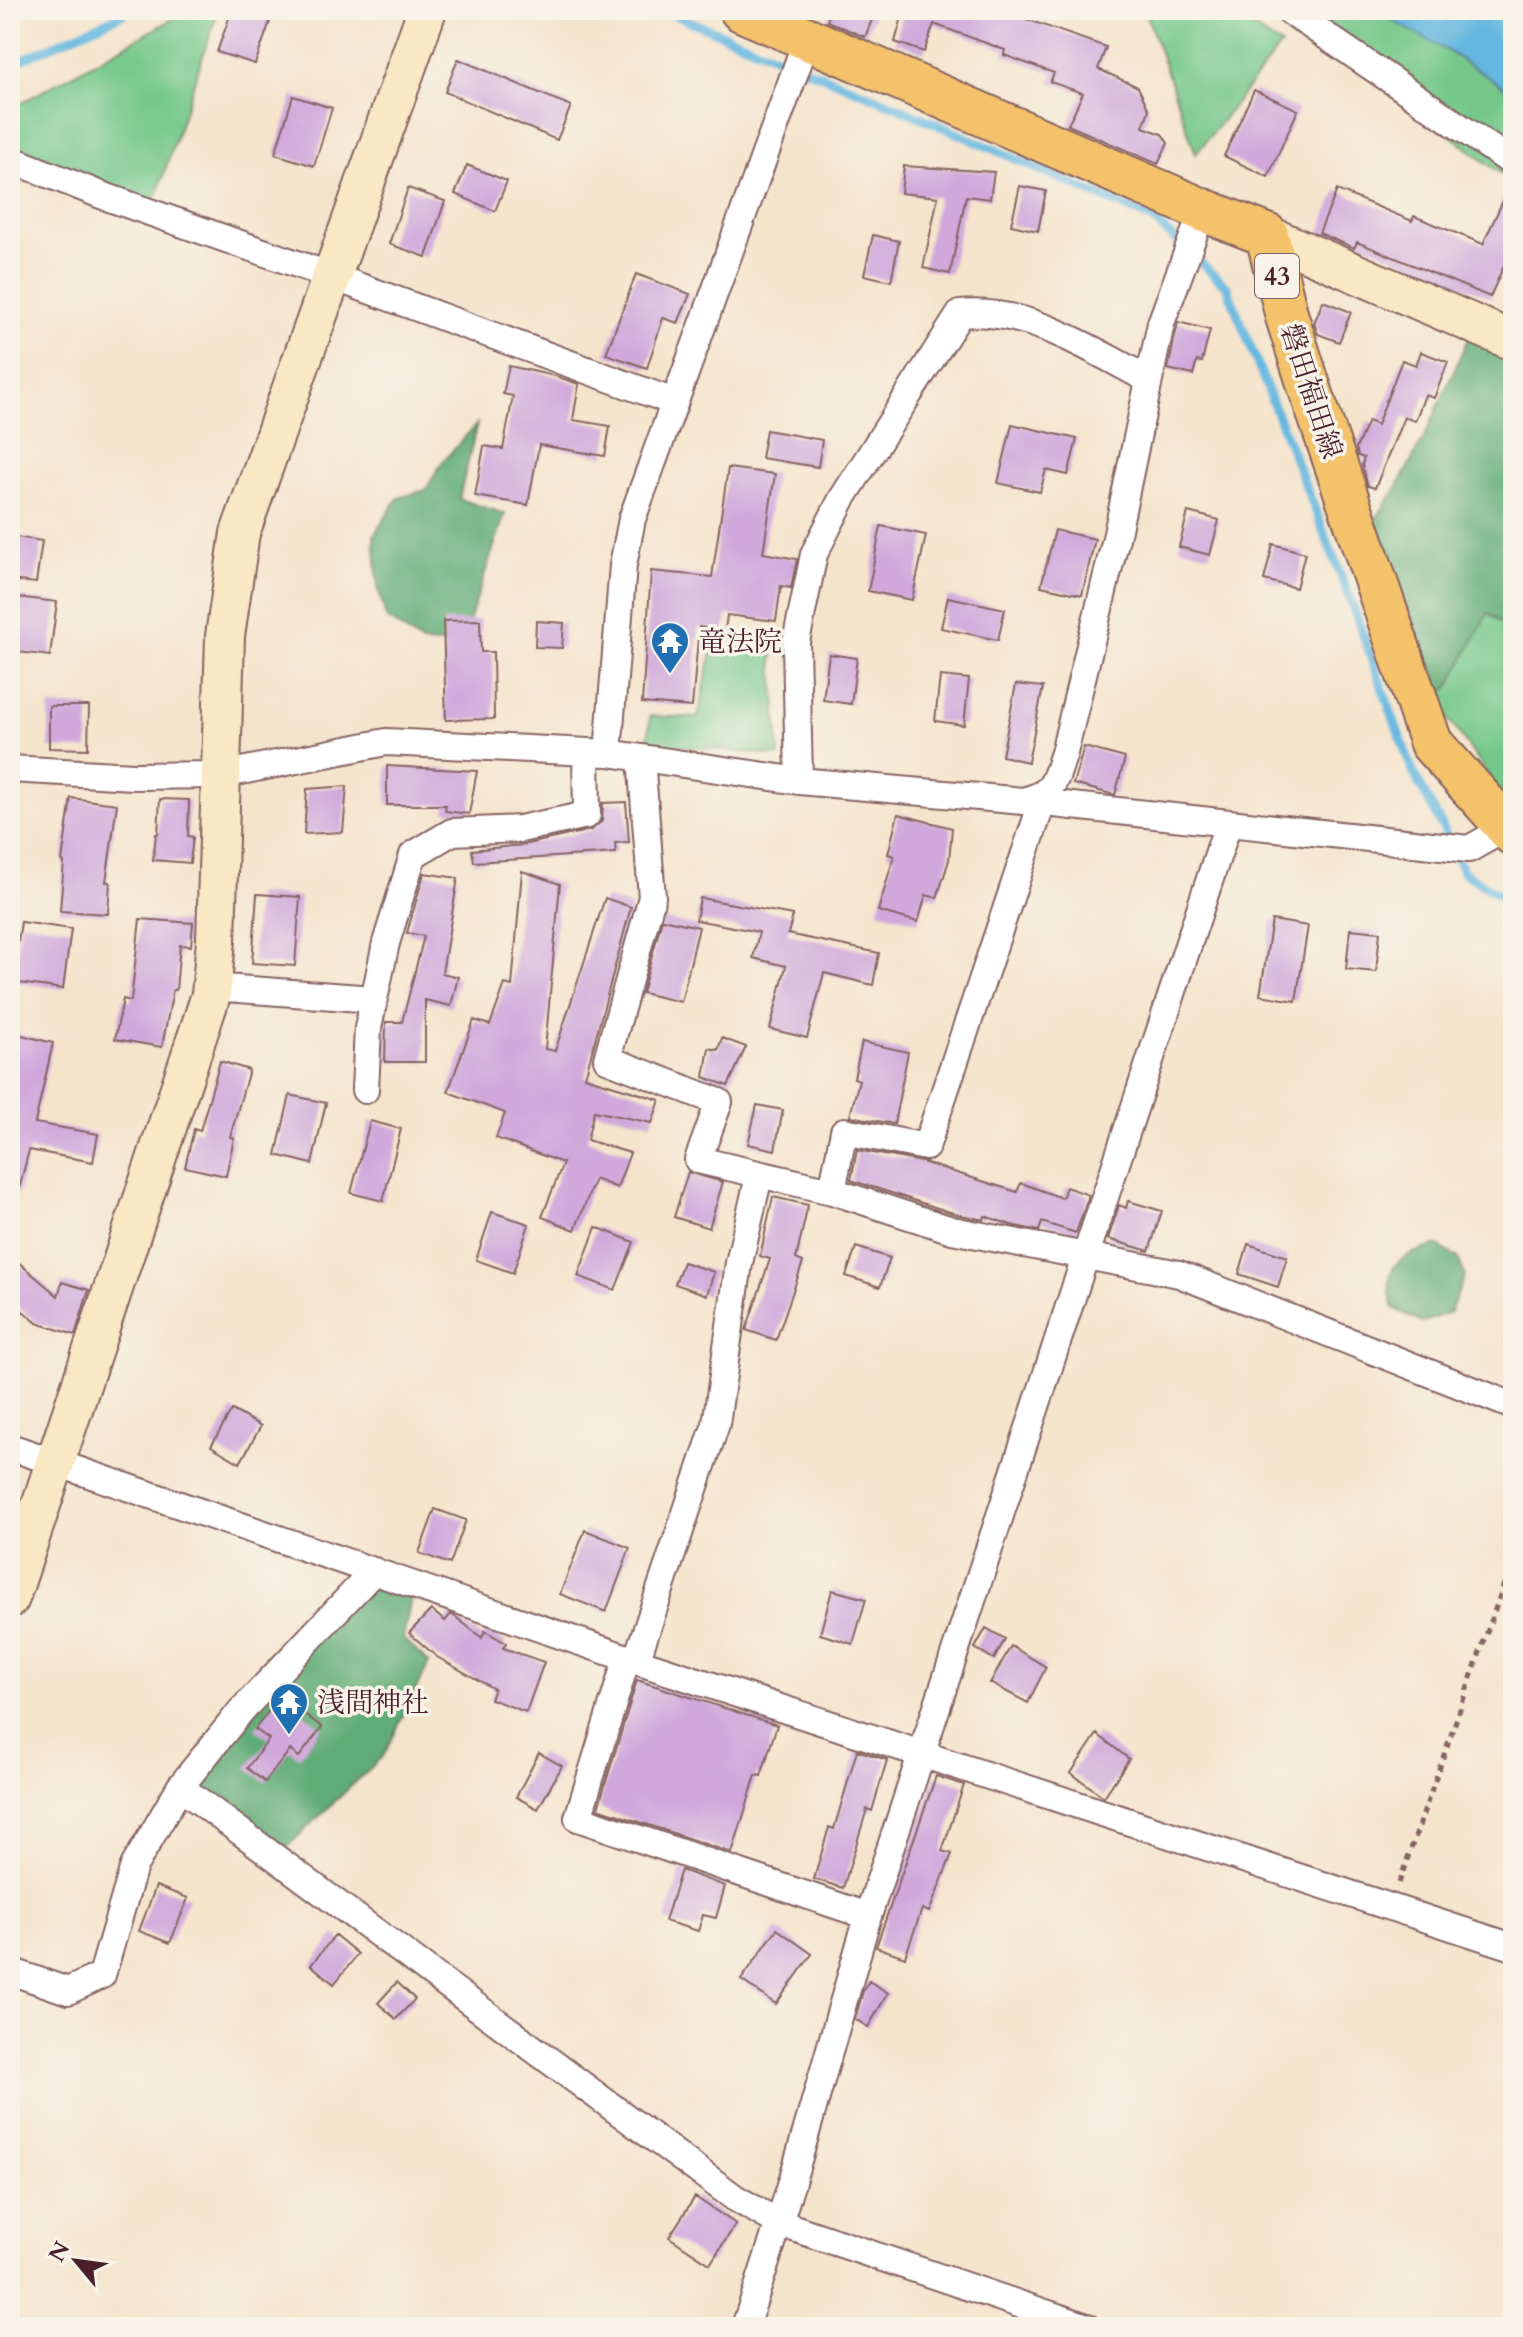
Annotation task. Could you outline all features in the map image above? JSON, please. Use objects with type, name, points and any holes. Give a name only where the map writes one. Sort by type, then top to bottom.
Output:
[{"type":"main road","name":"43","points":[[741,10],[1267,235]]},
{"type":"main road","name":"磐田福田線","points":[[1267,235],[1287,317],[1309,386],[1431,743],[1509,831]]},
{"type":"street","points":[[10,1598],[212,987],[225,636],[240,533],[427,10]]},
{"type":"street","points":[[1288,10],[1513,163]]},
{"type":"street","points":[[365,1090],[368,1028],[397,901],[413,855],[452,832],[520,829],[587,815],[632,519],[807,39]]},
{"type":"street","points":[[10,159],[101,195],[674,402]]},
{"type":"street","points":[[832,1191],[844,1131],[926,1147],[1032,802],[1054,782],[1064,753],[1117,534],[1161,323],[1203,210]]},
{"type":"street","points":[[1267,235],[1513,341]]},
{"type":"street","points":[[799,781],[796,642],[814,554],[842,499],[960,314],[980,312],[1009,316],[1072,339],[1149,380]]},
{"type":"street","points":[[10,769],[133,776],[221,775],[386,742],[597,753],[799,781],[1032,802],[1469,849],[1509,831]]},
{"type":"street","points":[[641,758],[652,897],[607,1059],[719,1102],[698,1160],[832,1191],[952,1230],[1179,1274],[1513,1406]]},
{"type":"street","points":[[745,2327],[779,2223],[868,1916],[1228,824]]},
{"type":"street","points":[[212,987],[374,999]]},
{"type":"street","points":[[759,1176],[739,1263],[716,1424],[578,1818],[868,1916]]},
{"type":"street","points":[[10,1447],[632,1659],[1513,1947]]},
{"type":"street","points":[[10,1971],[68,1991],[102,1975],[134,1866],[180,1787],[241,1711],[374,1571]]},
{"type":"street","points":[[180,1787],[735,2198],[779,2223],[1087,2327]]},
{"type":"path","points":[[1390,1907],[1513,1558]]},
{"type":"green space","points":[[189,10],[218,10],[151,212],[10,159],[10,109]]},
{"type":"green space","points":[[1145,10],[1224,10],[1281,45],[1196,154]]},
{"type":"green space","points":[[1285,10],[1513,10],[1513,183]]},
{"type":"green space","points":[[1469,336],[1513,360],[1513,632],[1488,613],[1448,689],[1431,694],[1370,527],[1396,489],[1425,436]]},
{"type":"green space","points":[[477,424],[459,499],[505,514],[461,645],[422,643],[386,618],[378,587],[374,535],[398,498],[426,490],[443,461]]},
{"type":"green space","points":[[1488,612],[1513,632],[1513,804],[1504,797],[1431,694],[1448,689]]},
{"type":"green space","points":[[713,646],[772,649],[779,756],[648,742],[650,716],[698,718]]},
{"type":"green space","points":[[1437,1245],[1458,1258],[1465,1275],[1450,1312],[1422,1323],[1394,1308],[1389,1282],[1391,1272],[1403,1258]]},
{"type":"green space","points":[[365,1580],[412,1594],[403,1639],[429,1663],[384,1755],[288,1846],[253,1841],[180,1787]]},
{"type":"water","points":[[1374,10],[1513,10],[1513,93],[1446,50]]},
{"type":"building","points":[[232,10],[274,10],[255,64],[217,52]]},
{"type":"building","points":[[831,10],[860,10],[874,15],[865,37],[827,21]]},
{"type":"building","points":[[904,10],[1000,10],[1106,47],[1098,69],[1138,87],[1149,110],[1143,127],[1162,134],[1168,143],[1158,164],[1068,125],[1083,93],[1050,82],[1054,73],[1004,55],[1005,50],[934,24],[924,52],[895,42]]},
{"type":"building","points":[[458,59],[571,106],[557,140],[445,92]]},
{"type":"building","points":[[1254,90],[1298,110],[1268,177],[1224,156]]},
{"type":"building","points":[[293,96],[332,108],[314,166],[275,154]]},
{"type":"building","points":[[467,165],[507,181],[495,211],[455,194]]},
{"type":"building","points":[[904,166],[994,172],[990,199],[966,196],[950,274],[923,268],[938,197],[901,193]]},
{"type":"building","points":[[1513,179],[1513,245],[1490,297],[1357,242],[1354,248],[1319,233],[1337,190],[1412,221],[1414,216],[1483,244]]},
{"type":"building","points":[[1020,186],[1046,191],[1038,231],[1011,225]]},
{"type":"building","points":[[408,188],[445,201],[426,257],[389,244]]},
{"type":"building","points":[[873,235],[899,241],[891,281],[864,275]]},
{"type":"building","points":[[636,274],[690,294],[678,323],[663,318],[647,368],[606,354]]},
{"type":"building","points":[[1323,301],[1351,312],[1339,342],[1318,334],[1314,323]]},
{"type":"building","points":[[1178,322],[1210,330],[1202,362],[1197,361],[1193,375],[1168,369]]},
{"type":"building","points":[[1421,352],[1448,362],[1434,398],[1425,395],[1415,421],[1404,417],[1375,488],[1368,486],[1362,465],[1364,458],[1358,456],[1356,448],[1368,421],[1377,425],[1402,360],[1416,365]]},
{"type":"building","points":[[509,366],[579,384],[573,420],[610,426],[605,456],[539,445],[528,505],[475,496],[484,446],[503,449],[513,396],[503,394]]},
{"type":"building","points":[[1012,424],[1077,439],[1068,475],[1046,470],[1040,492],[998,483]]},
{"type":"building","points":[[766,430],[822,440],[818,467],[761,458]]},
{"type":"building","points":[[728,468],[775,474],[763,553],[797,559],[791,588],[781,586],[776,621],[727,615],[725,630],[699,627],[692,707],[642,703],[651,571],[712,577]]},
{"type":"building","points":[[1188,512],[1219,520],[1210,555],[1179,547]]},
{"type":"building","points":[[881,526],[926,535],[912,600],[868,591]]},
{"type":"building","points":[[1055,530],[1095,539],[1082,595],[1041,586]]},
{"type":"building","points":[[10,536],[42,541],[36,583],[10,580]]},
{"type":"building","points":[[1273,544],[1305,553],[1296,588],[1264,580]]},
{"type":"building","points":[[17,597],[57,602],[50,656],[10,651]]},
{"type":"building","points":[[948,597],[1005,609],[998,640],[941,628]]},
{"type":"building","points":[[480,620],[481,652],[493,652],[494,719],[446,720],[443,621]]},
{"type":"building","points":[[536,621],[564,623],[562,648],[535,647]]},
{"type":"building","points":[[829,654],[857,658],[851,704],[823,700]]},
{"type":"building","points":[[940,676],[969,679],[964,725],[935,721]]},
{"type":"building","points":[[1016,684],[1043,687],[1028,762],[1002,756]]},
{"type":"building","points":[[49,706],[89,706],[88,749],[49,748]]},
{"type":"building","points":[[1084,747],[1125,758],[1115,795],[1073,784]]},
{"type":"building","points":[[387,766],[477,771],[469,814],[445,811],[446,805],[387,805]]},
{"type":"building","points":[[347,786],[343,832],[304,834],[307,789]]},
{"type":"building","points":[[71,798],[117,804],[106,882],[110,882],[108,914],[60,911],[62,861]]},
{"type":"building","points":[[160,799],[189,800],[188,836],[193,837],[190,863],[153,860]]},
{"type":"building","points":[[626,802],[629,842],[615,843],[616,853],[474,862],[472,850],[523,845],[591,830],[602,821],[603,803]]},
{"type":"building","points":[[898,814],[952,828],[949,860],[937,898],[926,895],[918,922],[878,911],[894,856],[888,854]]},
{"type":"building","points":[[522,871],[560,884],[545,1049],[555,1051],[605,898],[631,907],[585,1077],[660,1100],[652,1123],[594,1111],[587,1140],[630,1153],[617,1188],[595,1179],[575,1230],[542,1217],[563,1163],[496,1138],[505,1113],[448,1092],[474,1020],[490,1025],[505,984],[512,986]]},
{"type":"building","points":[[424,873],[458,878],[442,973],[458,977],[451,1006],[425,1000],[425,1062],[385,1062],[386,1022],[402,1022],[424,936],[407,933]]},
{"type":"building","points":[[257,894],[300,897],[295,966],[252,963]]},
{"type":"building","points":[[700,898],[793,915],[788,934],[879,953],[873,985],[824,973],[807,1038],[770,1029],[786,966],[753,958],[759,932],[696,920]]},
{"type":"building","points":[[140,919],[193,923],[191,946],[180,945],[176,990],[173,990],[162,1047],[115,1039],[123,999],[131,1001]]},
{"type":"building","points":[[662,919],[699,927],[681,1002],[642,993]]},
{"type":"building","points":[[1272,920],[1308,926],[1296,1001],[1260,995]]},
{"type":"building","points":[[21,922],[71,929],[63,989],[12,982]]},
{"type":"building","points":[[1350,929],[1380,932],[1376,972],[1346,969]]},
{"type":"building","points":[[10,1032],[53,1043],[35,1123],[98,1134],[93,1162],[29,1150],[18,1193],[10,1192]]},
{"type":"building","points":[[722,1038],[746,1047],[728,1086],[704,1077],[709,1048],[718,1050]]},
{"type":"building","points":[[862,1042],[908,1052],[894,1124],[850,1116],[859,1080],[854,1078]]},
{"type":"building","points":[[220,1061],[249,1070],[230,1137],[234,1138],[226,1176],[185,1167],[194,1129],[200,1131]]},
{"type":"building","points":[[290,1095],[326,1103],[312,1164],[276,1155]]},
{"type":"building","points":[[757,1105],[783,1110],[775,1150],[748,1144]]},
{"type":"building","points":[[370,1121],[401,1129],[383,1201],[351,1193]]},
{"type":"building","points":[[857,1150],[922,1162],[1017,1192],[1021,1183],[1062,1198],[1066,1187],[1089,1195],[1076,1233],[1042,1222],[1039,1231],[985,1216],[984,1220],[956,1214],[851,1180]]},
{"type":"building","points":[[688,1172],[723,1182],[709,1228],[674,1217]]},
{"type":"building","points":[[773,1197],[808,1205],[796,1259],[803,1262],[776,1340],[746,1330],[770,1259],[760,1256]]},
{"type":"building","points":[[1128,1201],[1162,1211],[1149,1251],[1108,1239],[1119,1205],[1126,1208]]},
{"type":"building","points":[[492,1212],[529,1224],[513,1273],[476,1260]]},
{"type":"building","points":[[596,1227],[634,1242],[615,1290],[578,1276]]},
{"type":"building","points":[[1248,1244],[1287,1257],[1278,1287],[1239,1274]]},
{"type":"building","points":[[856,1247],[890,1258],[880,1287],[846,1276]]},
{"type":"building","points":[[10,1255],[58,1296],[62,1282],[89,1290],[75,1335],[37,1323],[10,1300]]},
{"type":"building","points":[[683,1262],[714,1272],[707,1295],[675,1284]]},
{"type":"building","points":[[232,1410],[261,1426],[240,1463],[211,1446]]},
{"type":"building","points":[[435,1509],[466,1520],[450,1564],[419,1553]]},
{"type":"building","points":[[585,1530],[630,1548],[606,1612],[560,1594]]},
{"type":"building","points":[[832,1590],[866,1599],[853,1644],[820,1634]]},
{"type":"building","points":[[431,1610],[445,1621],[453,1615],[482,1638],[485,1631],[506,1643],[503,1648],[544,1662],[526,1712],[490,1699],[494,1689],[437,1657],[409,1633]]},
{"type":"building","points":[[986,1628],[1005,1639],[994,1659],[975,1648]]},
{"type":"building","points":[[1011,1646],[1046,1667],[1028,1703],[990,1683]]},
{"type":"building","points":[[637,1680],[777,1725],[761,1776],[756,1775],[732,1853],[598,1808]]},
{"type":"building","points":[[280,1696],[322,1727],[299,1757],[290,1750],[265,1782],[247,1768],[269,1739],[255,1729]]},
{"type":"building","points":[[1097,1734],[1129,1759],[1104,1797],[1071,1773]]},
{"type":"building","points":[[857,1750],[887,1760],[872,1811],[867,1809],[843,1888],[814,1879],[829,1827],[834,1829]]},
{"type":"building","points":[[539,1753],[562,1766],[538,1809],[516,1797]]},
{"type":"building","points":[[936,1776],[964,1785],[942,1851],[952,1854],[929,1912],[922,1909],[905,1957],[876,1947]]},
{"type":"building","points":[[681,1870],[725,1886],[716,1918],[703,1915],[698,1931],[665,1921]]},
{"type":"building","points":[[156,1886],[188,1898],[170,1943],[139,1931]]},
{"type":"building","points":[[777,1929],[812,1954],[776,2004],[741,1980]]},
{"type":"building","points":[[335,1935],[358,1954],[334,1984],[311,1965]]},
{"type":"building","points":[[869,1981],[888,1993],[868,2027],[855,2019]]},
{"type":"building","points":[[397,1982],[415,1999],[396,2019],[378,2003]]},
{"type":"building","points":[[695,2197],[736,2224],[710,2264],[669,2237]]},
{"type":"waterway","points":[[10,65],[132,10]]},
{"type":"waterway","points":[[663,10],[895,106],[1152,219],[1227,287],[1345,586],[1413,772],[1463,872],[1513,904]]},
{"type":"place","name":"竜法院","points":[[670,675]]},
{"type":"place","name":"浅間神社","points":[[289,1736]]}]
